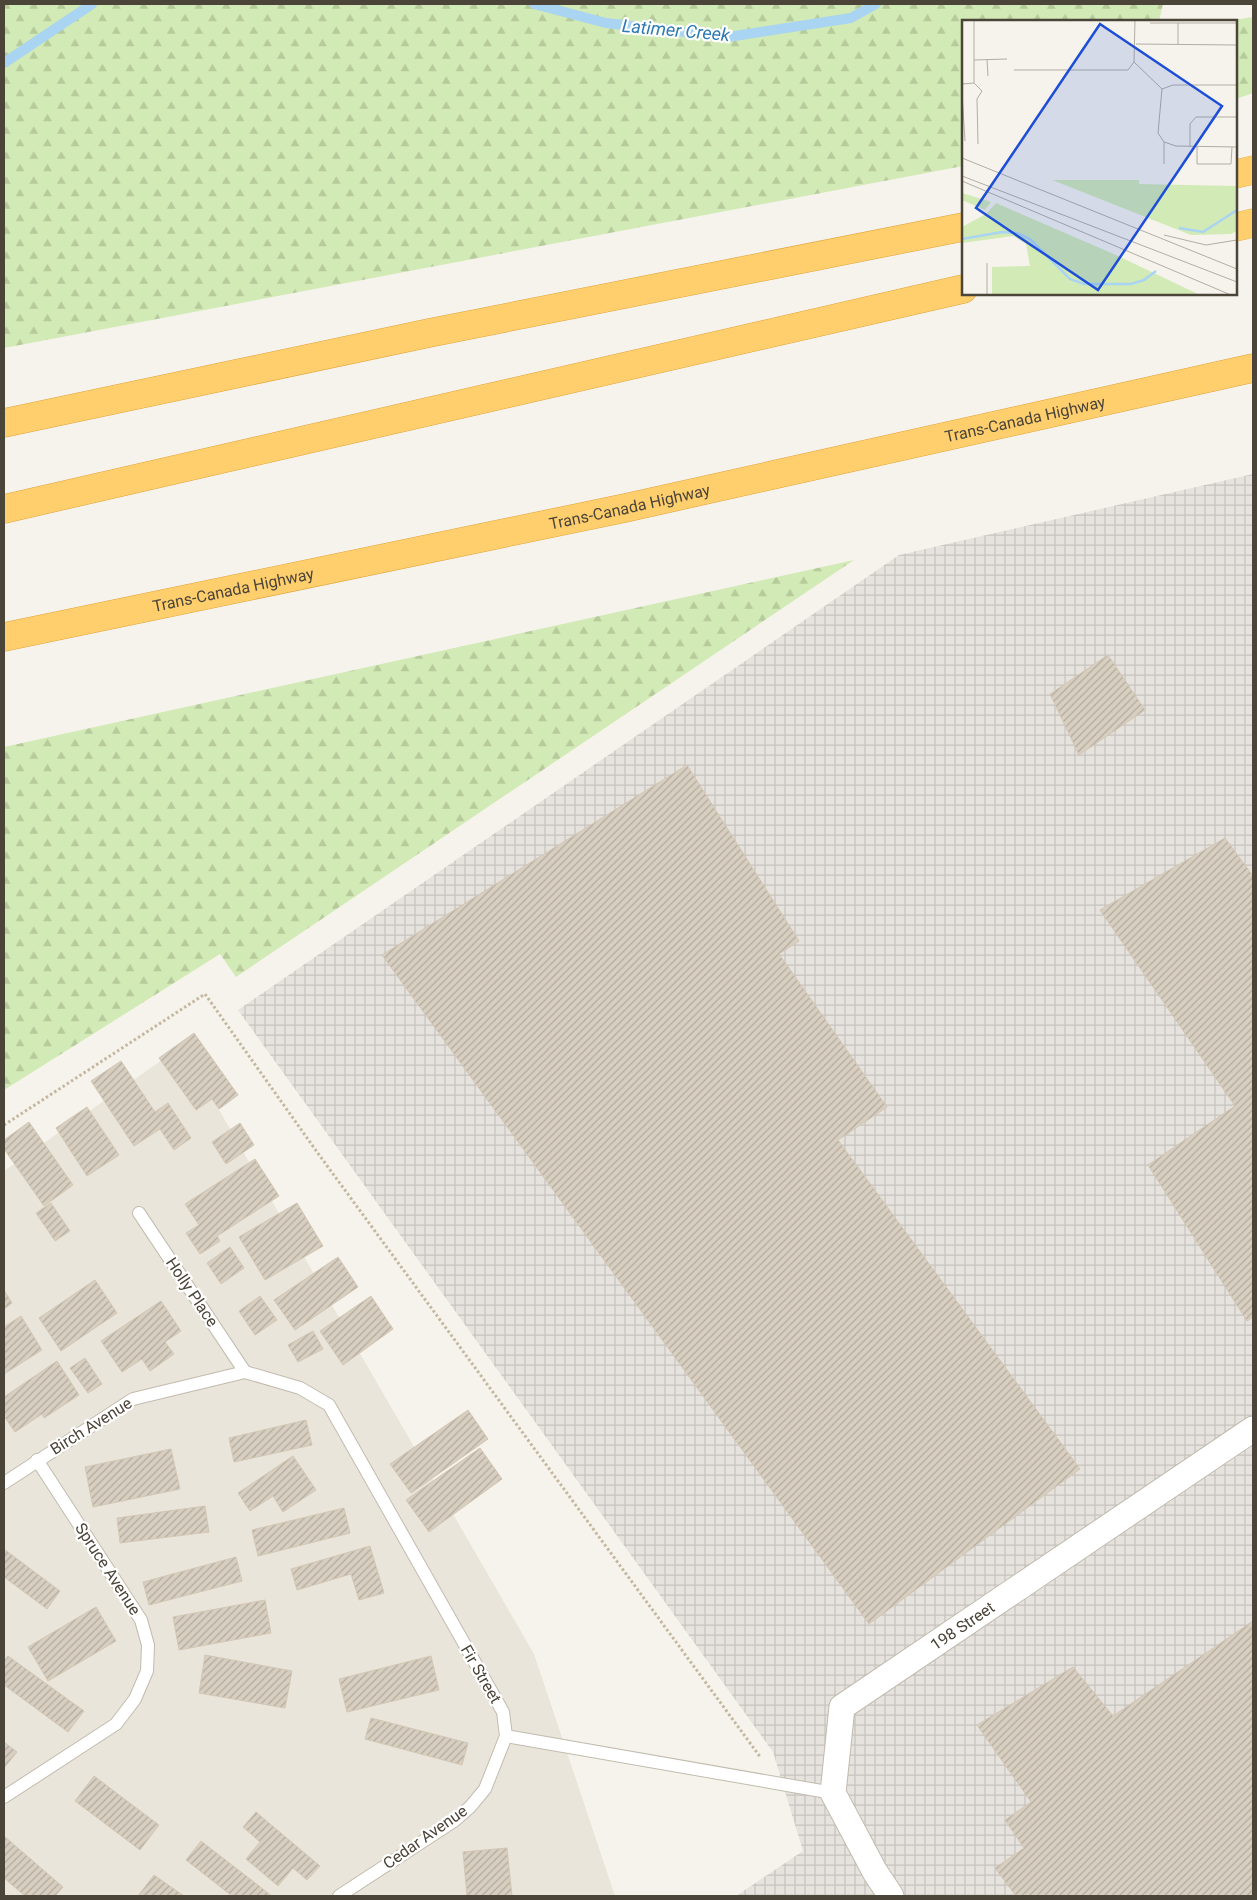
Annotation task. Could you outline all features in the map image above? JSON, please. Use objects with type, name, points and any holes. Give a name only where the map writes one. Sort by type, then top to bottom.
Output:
[{"type":"highway","points":[[1237,174],[1253,170]]},
{"type":"highway","points":[[1237,227],[1253,223]]},
{"type":"highway","points":[[4,423],[429,333],[962,228]]},
{"type":"highway","points":[[4,509],[962,289]]},
{"type":"highway","name":"Trans-Canada Highway","points":[[4,637],[286,580],[625,508],[1253,368]]},
{"type":"highway","points":[[4,655],[286,580]]},
{"type":"street","name":"198 Street","points":[[833,1793],[842,1707],[1253,1429]]},
{"type":"street","points":[[833,1793],[875,1872],[891,1896]]},
{"type":"lane","name":"Holly Place","points":[[139,1213],[244,1372]]},
{"type":"lane","name":"Birch Avenue","points":[[4,1483],[133,1399],[244,1372]]},
{"type":"lane","name":"Fir Street","points":[[244,1372],[300,1388],[329,1405],[502,1712],[506,1736]]},
{"type":"lane","name":"Spruce Avenue","points":[[4,1797],[116,1724],[135,1699],[147,1671],[148,1645],[141,1620],[37,1460]]},
{"type":"lane","points":[[506,1736],[833,1793]]},
{"type":"lane","name":"Cedar Avenue","points":[[339,1896],[454,1821],[470,1807],[485,1790],[506,1736]]},
{"type":"path","points":[[4,1125],[205,994],[317,1152],[779,1783]]},
{"type":"shaded area","points":[[1253,474],[1253,1896],[736,1896],[803,1851],[773,1752],[238,1010],[899,555]]},
{"type":"shaded area","points":[[182,1046],[534,1654],[615,1896],[4,1896],[4,1171]]},
{"type":"green space","points":[[4,4],[1163,4],[1159,20],[962,20],[962,166],[4,348]]},
{"type":"green space","points":[[1253,17],[1253,93],[1237,99],[1237,20],[1234,20]]},
{"type":"green space","points":[[854,560],[236,977],[220,954],[4,1090],[4,747]]},
{"type":"building","points":[[1108,655],[1145,710],[1079,755],[1050,694]]},
{"type":"building","points":[[687,765],[799,941],[779,954],[887,1107],[838,1140],[1080,1469],[869,1624],[382,955]]},
{"type":"building","points":[[1225,838],[1253,876],[1253,1317],[1247,1321],[1148,1165],[1235,1106],[1100,910]]},
{"type":"building","points":[[194,1033],[238,1095],[219,1109],[212,1099],[196,1110],[159,1058]]},
{"type":"building","points":[[121,1061],[155,1112],[168,1103],[191,1138],[174,1150],[160,1129],[134,1146],[91,1081]]},
{"type":"building","points":[[87,1107],[119,1155],[87,1176],[56,1128]]},
{"type":"building","points":[[29,1122],[73,1185],[44,1206],[4,1149],[4,1140]]},
{"type":"building","points":[[240,1123],[254,1145],[226,1164],[212,1142]]},
{"type":"building","points":[[255,1159],[279,1196],[217,1236],[220,1241],[200,1254],[186,1233],[199,1225],[185,1204]]},
{"type":"building","points":[[51,1203],[70,1231],[55,1241],[36,1213]]},
{"type":"building","points":[[297,1203],[323,1246],[265,1280],[239,1237]]},
{"type":"building","points":[[230,1247],[244,1268],[221,1284],[207,1263]]},
{"type":"building","points":[[338,1257],[358,1287],[295,1330],[274,1300]]},
{"type":"building","points":[[95,1280],[117,1313],[61,1351],[39,1318]]},
{"type":"building","points":[[4,1290],[12,1303],[4,1309]]},
{"type":"building","points":[[260,1296],[277,1320],[255,1335],[239,1311]]},
{"type":"building","points":[[371,1296],[393,1329],[343,1365],[320,1331]]},
{"type":"building","points":[[161,1301],[181,1331],[165,1342],[174,1354],[150,1371],[142,1359],[122,1372],[101,1341]]},
{"type":"building","points":[[21,1316],[42,1350],[4,1374],[4,1327]]},
{"type":"building","points":[[313,1331],[323,1349],[298,1362],[288,1345]]},
{"type":"building","points":[[85,1358],[102,1384],[88,1393],[70,1368]]},
{"type":"building","points":[[57,1361],[79,1395],[44,1418],[42,1414],[15,1432],[4,1416],[4,1397]]},
{"type":"building","points":[[468,1410],[488,1439],[411,1493],[390,1464]]},
{"type":"building","points":[[306,1420],[312,1445],[234,1462],[229,1438]]},
{"type":"building","points":[[480,1448],[502,1479],[429,1532],[406,1500]]},
{"type":"building","points":[[171,1449],[180,1489],[93,1507],[85,1467]]},
{"type":"building","points":[[293,1456],[316,1490],[283,1512],[273,1496],[250,1511],[238,1493]]},
{"type":"building","points":[[205,1506],[209,1532],[120,1543],[117,1518]]},
{"type":"building","points":[[344,1508],[350,1533],[258,1556],[252,1530]]},
{"type":"building","points":[[370,1546],[384,1593],[359,1600],[351,1574],[297,1590],[291,1569]]},
{"type":"building","points":[[4,1549],[60,1591],[47,1609],[4,1577]]},
{"type":"building","points":[[236,1557],[242,1581],[149,1605],[143,1582]]},
{"type":"building","points":[[265,1600],[271,1633],[179,1650],[173,1617]]},
{"type":"building","points":[[96,1607],[116,1641],[48,1681],[28,1647]]},
{"type":"building","points":[[1253,1621],[1253,1896],[1016,1896],[995,1868],[1024,1848],[1005,1820],[1031,1802],[977,1725],[1073,1667],[1113,1716]]},
{"type":"building","points":[[205,1655],[292,1671],[285,1708],[199,1693]]},
{"type":"building","points":[[8,1656],[84,1711],[68,1732],[4,1685],[4,1661]]},
{"type":"building","points":[[431,1656],[439,1690],[347,1712],[339,1679]]},
{"type":"building","points":[[371,1718],[468,1743],[462,1765],[365,1739]]},
{"type":"building","points":[[4,1742],[17,1752],[4,1768]]},
{"type":"building","points":[[94,1776],[159,1825],[140,1850],[75,1801]]},
{"type":"building","points":[[256,1812],[320,1866],[307,1880],[293,1868],[278,1886],[246,1859],[260,1842],[243,1827]]},
{"type":"building","points":[[4,1836],[63,1887],[55,1896],[25,1896],[4,1878]]},
{"type":"building","points":[[201,1841],[272,1896],[232,1896],[186,1860]]},
{"type":"building","points":[[507,1848],[512,1896],[467,1896],[463,1852]]},
{"type":"building","points":[[154,1875],[184,1896],[138,1896]]},
{"type":"waterway","name":"Latimer Creek","points":[[4,63],[92,4]]},
{"type":"waterway","name":"Latimer Creek","points":[[534,4],[606,23],[728,37],[851,18],[876,4]]}]
